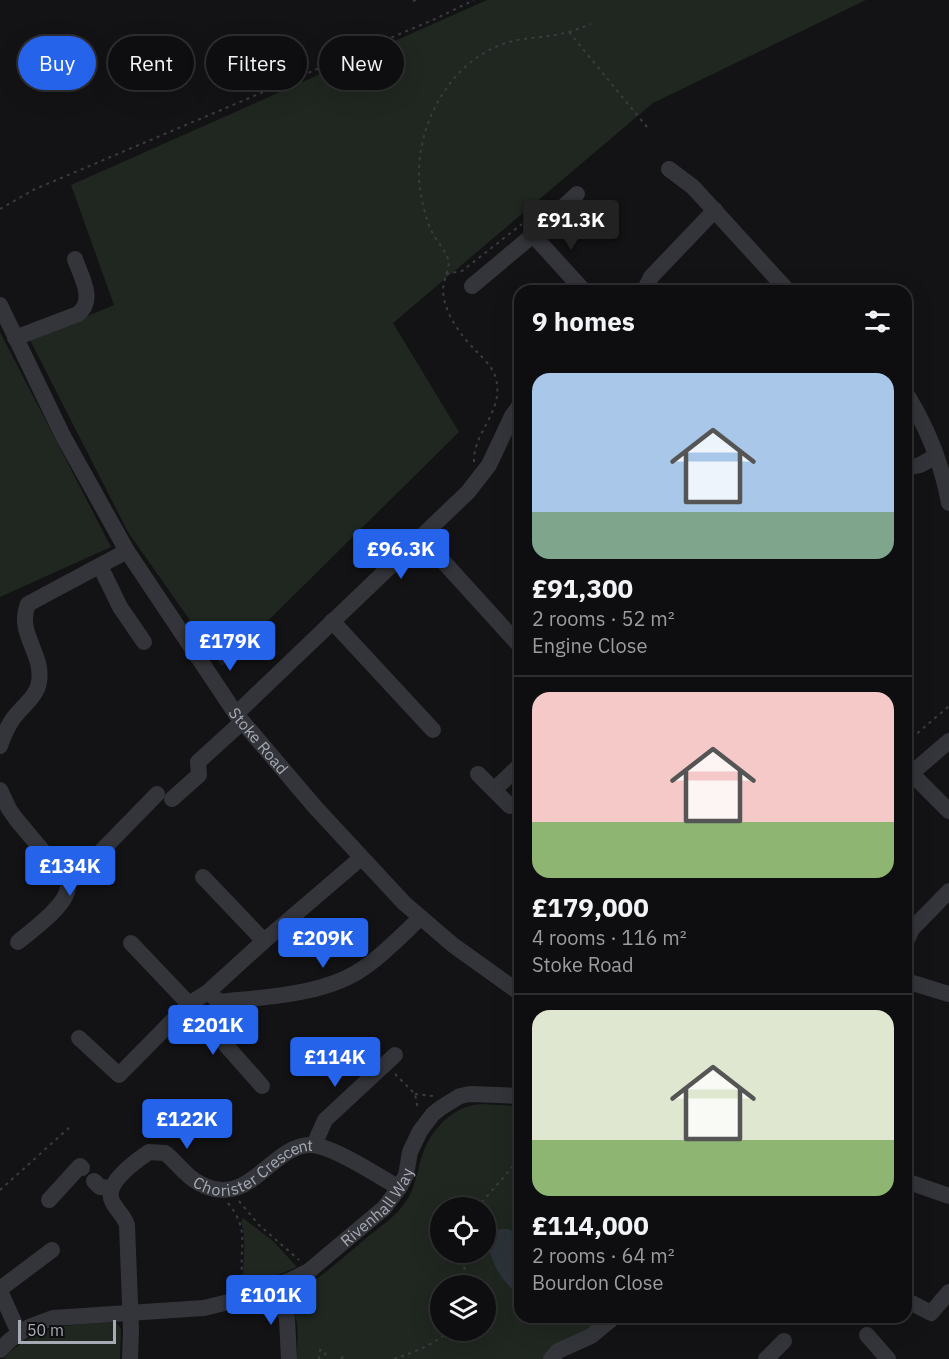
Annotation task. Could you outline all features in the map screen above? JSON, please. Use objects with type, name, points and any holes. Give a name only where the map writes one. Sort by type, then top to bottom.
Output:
[{"type":"street","points":[[669,169],[693,187],[781,285]]},
{"type":"street","points":[[472,286],[533,235],[577,194]]},
{"type":"street","points":[[647,285],[651,277],[715,210]]},
{"type":"street","points":[[533,235],[579,285]]},
{"type":"street","points":[[15,338],[78,314],[84,309],[88,298],[75,259]]},
{"type":"street","name":"Stoke Road","points":[[0,304],[63,436],[127,551],[239,718],[361,858],[420,918],[514,989]]},
{"type":"street","points":[[912,404],[936,456],[949,503]]},
{"type":"street","points":[[67,880],[77,876],[165,796],[199,775],[198,762],[239,718],[332,621],[468,492],[481,477],[514,413]]},
{"type":"street","points":[[912,467],[936,456]]},
{"type":"street","points":[[421,537],[514,639]]},
{"type":"street","points":[[0,746],[4,723],[28,702],[39,684],[38,664],[24,624],[28,604],[127,551]]},
{"type":"street","points":[[100,566],[120,606],[144,642]]},
{"type":"street","points":[[332,621],[433,730]]},
{"type":"street","points":[[912,772],[949,741]]},
{"type":"street","points":[[494,790],[514,771]]},
{"type":"street","points":[[478,774],[510,806]]},
{"type":"street","points":[[912,778],[949,811]]},
{"type":"street","points":[[0,790],[16,819],[67,880],[69,887],[66,897],[51,914],[18,942]]},
{"type":"street","points":[[214,997],[264,941],[361,858]]},
{"type":"street","points":[[203,877],[264,941]]},
{"type":"street","points":[[912,930],[949,891]]},
{"type":"street","points":[[80,1038],[119,1076],[189,1004],[214,997],[314,989],[347,977],[364,969],[379,957],[420,918]]},
{"type":"street","points":[[131,943],[189,1004]]},
{"type":"street","points":[[912,983],[949,994]]},
{"type":"street","points":[[214,997],[224,1043],[262,1086]]},
{"type":"street","points":[[314,1145],[325,1119],[390,1060]]},
{"type":"street","name":"Rivenhall Way","points":[[0,1350],[20,1333],[53,1318],[204,1308],[249,1297],[309,1271],[384,1208],[399,1188],[405,1175],[410,1152],[420,1131],[433,1114],[460,1096],[479,1093],[514,1095]]},
{"type":"street","name":"Chorister Crescent","points":[[111,1188],[115,1181],[149,1152],[158,1151],[168,1155],[196,1181],[207,1187],[223,1189],[241,1186],[253,1180],[291,1149],[314,1145],[334,1152],[399,1188]]},
{"type":"street","points":[[49,1200],[80,1166],[82,1168]]},
{"type":"street","points":[[94,1181],[100,1187],[111,1188],[112,1202],[124,1216],[127,1225],[130,1359]]},
{"type":"street","points":[[912,1183],[949,1196]]},
{"type":"street","points":[[20,1333],[0,1290],[52,1250]]},
{"type":"street","points":[[276,1287],[287,1318],[289,1359]]},
{"type":"street","points":[[912,1303],[931,1312],[949,1292]]},
{"type":"street","points":[[551,1359],[558,1351],[583,1340],[606,1323]]},
{"type":"street","points":[[867,1335],[888,1359]]},
{"type":"street","points":[[766,1359],[784,1341]]},
{"type":"path","points":[[0,209],[33,190],[435,19],[474,0]]},
{"type":"path","points":[[481,477],[473,472],[476,468],[474,455],[477,440],[489,423],[495,409],[496,380],[491,368],[463,337],[448,312],[443,294],[448,257],[430,229],[421,193],[419,171],[423,139],[436,104],[466,68],[492,48],[522,39],[569,32],[591,24]]},
{"type":"path","points":[[569,32],[647,127]]},
{"type":"path","points":[[446,274],[462,271],[521,224],[533,235]]},
{"type":"path","points":[[912,738],[949,706]]},
{"type":"path","points":[[390,1060],[415,1094],[420,1131]]},
{"type":"path","points":[[0,1190],[70,1127]]},
{"type":"path","points":[[486,1197],[514,1165]]},
{"type":"path","points":[[223,1189],[259,1226],[309,1271]]},
{"type":"path","points":[[223,1189],[240,1219],[243,1239],[242,1276],[249,1297]]},
{"type":"path","points":[[394,1359],[438,1341]]},
{"type":"path","points":[[319,1359],[320,1350],[324,1351],[327,1359]]},
{"type":"path","points":[[341,1359],[343,1357],[346,1359]]},
{"type":"shaded area","points":[[487,0],[866,0],[653,103],[393,323],[459,432],[222,666],[128,532],[30,340],[114,305],[71,185],[285,90],[307,90],[307,80],[319,75],[319,90],[404,90],[404,37]]},
{"type":"shaded area","points":[[0,332],[111,547],[0,597]]},
{"type":"shaded area","points":[[480,1104],[514,1106],[514,1323],[594,1323],[548,1359],[297,1359],[297,1329],[291,1295],[311,1283],[386,1223],[405,1203],[411,1192],[426,1146],[437,1129],[452,1114]]},
{"type":"shaded area","points":[[243,1218],[273,1241],[297,1267],[246,1288],[243,1272],[244,1238],[241,1222]]},
{"type":"shaded area","points":[[508,1229],[514,1232],[514,1290],[496,1267],[496,1231]]},
{"type":"shaded area","points":[[116,1322],[121,1329],[120,1359],[3,1359],[29,1338],[42,1332],[83,1324]]}]
